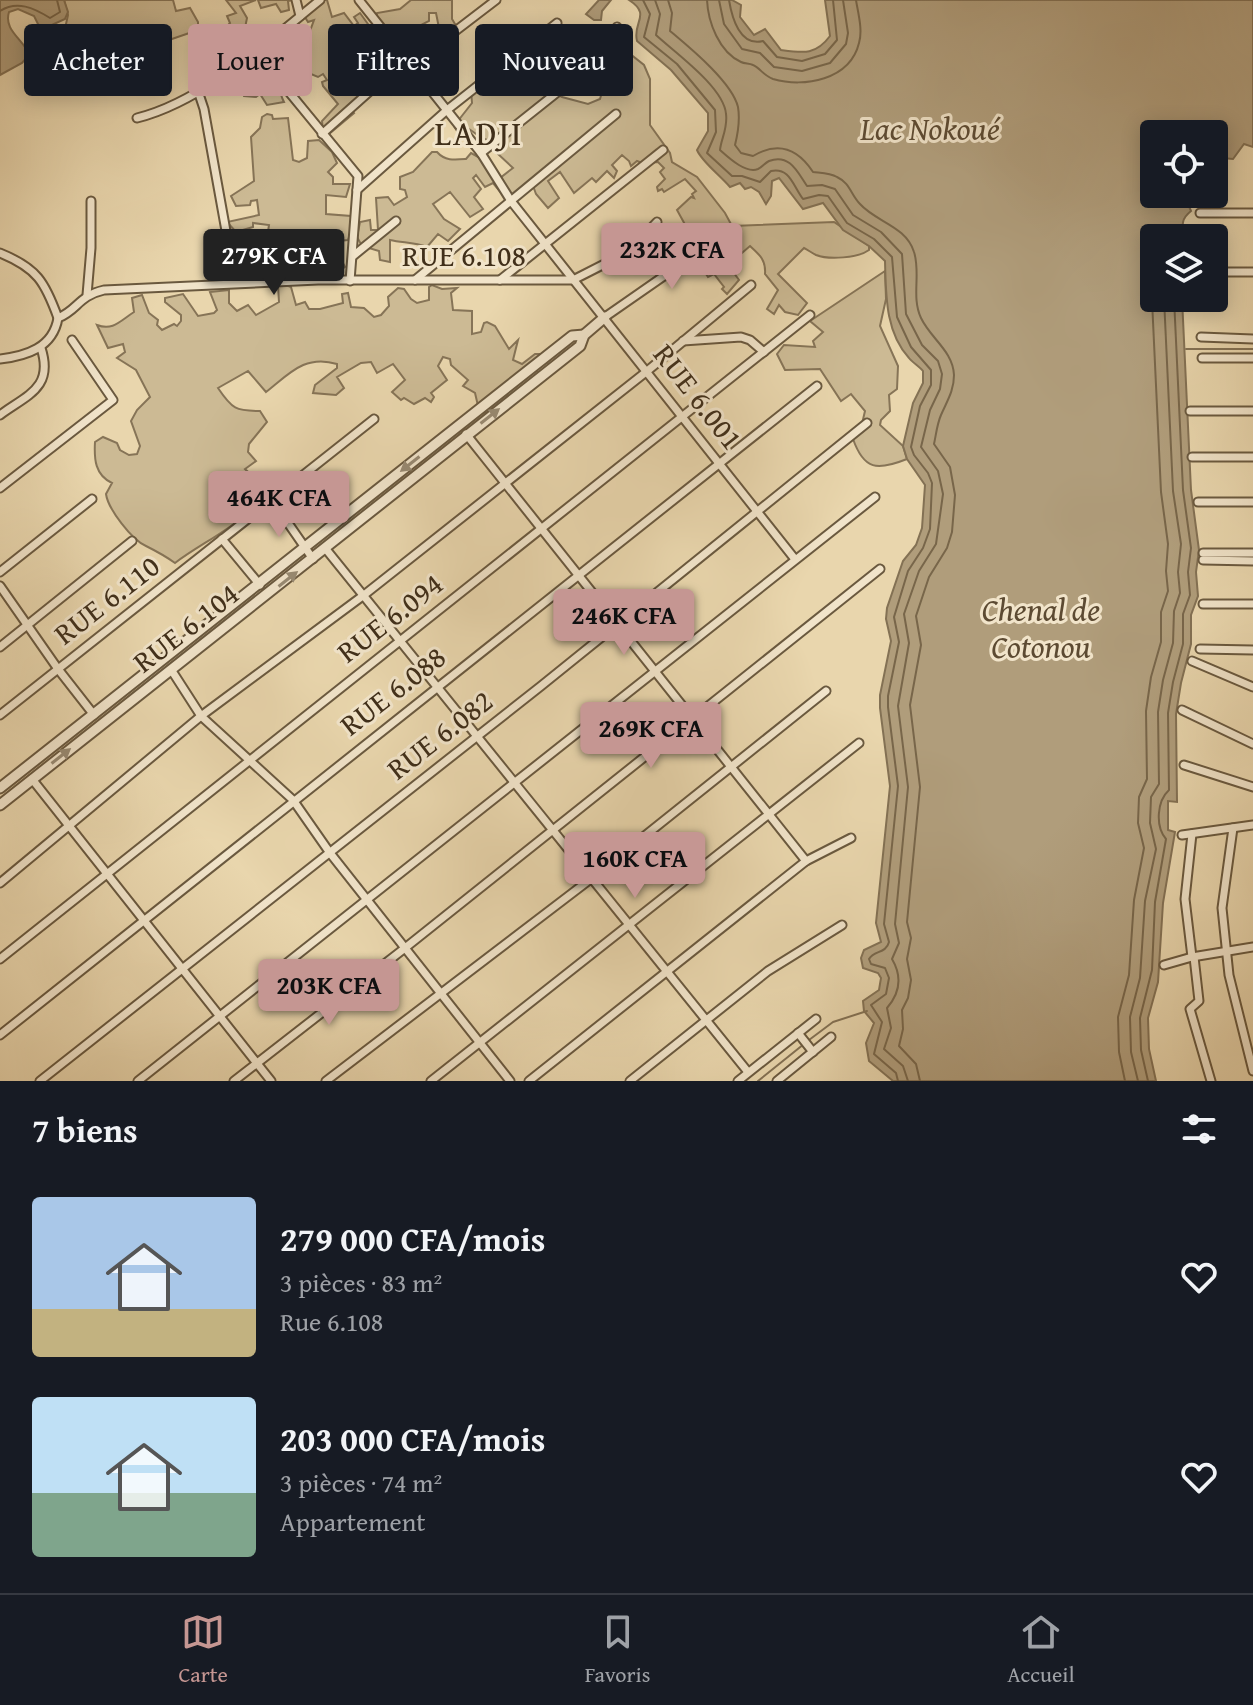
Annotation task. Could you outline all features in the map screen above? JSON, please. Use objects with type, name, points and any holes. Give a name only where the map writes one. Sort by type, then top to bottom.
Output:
[{"type":"street","points":[[296,0],[300,16]]},
{"type":"street","points":[[290,24],[320,0]]},
{"type":"street","name":"RUE 6.001","points":[[359,0],[378,24]]},
{"type":"street","points":[[459,26],[496,0]]},
{"type":"street","points":[[357,190],[447,110],[557,23]]},
{"type":"street","points":[[137,118],[195,96]]},
{"type":"street","points":[[200,96],[226,231],[232,283]]},
{"type":"street","points":[[292,96],[358,176],[350,281]]},
{"type":"street","points":[[322,134],[367,96]]},
{"type":"street","name":"RUE 6.001","points":[[436,96],[481,153],[511,201],[794,558]]},
{"type":"street","points":[[481,153],[553,96]]},
{"type":"street","points":[[415,280],[616,114]]},
{"type":"street","points":[[500,280],[663,150]]},
{"type":"street","points":[[87,295],[91,201]]},
{"type":"street","points":[[1200,213],[1253,213]]},
{"type":"street","points":[[353,256],[396,221]]},
{"type":"street","points":[[573,280],[628,252],[657,222]]},
{"type":"street","points":[[605,317],[720,237]]},
{"type":"street","points":[[0,253],[21,262],[40,278],[58,318]]},
{"type":"street","points":[[1228,272],[1253,272]]},
{"type":"street","name":"RUE 6.108","points":[[41,348],[57,327],[58,318],[66,315],[87,295],[114,289],[232,283],[573,280]]},
{"type":"street","points":[[0,883],[201,716],[364,595],[751,285]]},
{"type":"street","name":"RUE 6.094","points":[[0,959],[810,315]]},
{"type":"street","name":"RUE 6.104","points":[[0,805],[580,346],[584,335],[605,317]]},
{"type":"street","name":"RUE 6.104","points":[[0,788],[572,336],[584,335]]},
{"type":"street","points":[[681,341],[741,337],[750,340],[764,352]]},
{"type":"street","points":[[1201,337],[1253,339]]},
{"type":"street","points":[[0,488],[113,400],[72,340]]},
{"type":"street","points":[[0,359],[19,357],[41,348],[44,374],[41,385],[0,415]]},
{"type":"street","points":[[1202,358],[1253,358]]},
{"type":"street","name":"RUE 6.088","points":[[0,1035],[817,386]]},
{"type":"street","points":[[1190,411],[1253,411]]},
{"type":"street","name":"RUE 6.110","points":[[0,715],[374,419]]},
{"type":"street","name":"RUE 6.082","points":[[40,1081],[867,423]]},
{"type":"street","points":[[466,434],[806,861]]},
{"type":"street","points":[[1192,457],[1253,457]]},
{"type":"street","points":[[138,1081],[794,558],[875,497]]},
{"type":"street","points":[[0,572],[92,499]]},
{"type":"street","points":[[272,500],[313,559]]},
{"type":"street","points":[[1198,502],[1253,502]]},
{"type":"street","points":[[222,539],[260,585]]},
{"type":"street","points":[[0,647],[132,541]]},
{"type":"street","points":[[325,548],[748,1072]]},
{"type":"street","points":[[1253,553],[1203,557],[1253,561]]},
{"type":"street","points":[[234,1081],[880,569]]},
{"type":"street","points":[[0,586],[94,715]]},
{"type":"street","points":[[1203,604],[1253,604]]},
{"type":"street","points":[[1200,649],[1253,650]]},
{"type":"street","points":[[1192,661],[1253,687]]},
{"type":"street","points":[[172,671],[201,716],[293,800],[330,853],[510,1081]]},
{"type":"street","points":[[326,1081],[592,878],[826,691]]},
{"type":"street","points":[[1182,710],[1253,744]]},
{"type":"street","points":[[431,1081],[859,743]]},
{"type":"street","points":[[1184,765],[1253,787]]},
{"type":"street","points":[[32,779],[271,1081]]},
{"type":"street","points":[[1182,835],[1253,825]]},
{"type":"street","points":[[1233,828],[1222,901],[1226,950],[1229,975],[1253,1071]]},
{"type":"street","points":[[1192,834],[1185,899],[1199,1001],[1190,1009],[1211,1081]]},
{"type":"street","points":[[529,1081],[806,861],[851,838]]},
{"type":"street","points":[[630,1081],[775,966],[842,925]]},
{"type":"street","points":[[1164,965],[1226,950],[1253,947]]},
{"type":"street","points":[[738,1081],[800,1036],[816,1019]]},
{"type":"street","points":[[800,1036],[811,1050]]},
{"type":"street","points":[[777,1081],[811,1050],[831,1037]]},
{"type":"shaded area","points":[[64,0],[173,0],[176,11],[190,8],[198,24],[188,24],[188,33],[172,39],[172,24],[66,24],[68,15]]},
{"type":"shaded area","points":[[226,0],[256,0],[240,6],[247,18],[246,24],[229,24],[227,16],[236,13]]},
{"type":"shaded area","points":[[258,0],[293,0],[288,1],[289,10],[281,12],[276,4],[261,8]]},
{"type":"shaded area","points":[[315,0],[327,0],[332,17],[344,13],[352,24],[328,24],[328,92],[323,86],[322,82],[327,80],[323,74],[318,77],[312,74],[314,20],[308,22],[303,14]]},
{"type":"shaded area","points":[[411,0],[452,0],[455,24],[438,24],[436,13],[429,13],[429,21],[423,24],[379,24],[376,21],[377,13],[400,9]]},
{"type":"shaded area","points":[[360,13],[368,24],[357,24],[354,17]]},
{"type":"shaded area","points":[[633,56],[644,65],[650,79],[650,125],[670,153],[672,162],[697,177],[732,226],[834,222],[869,246],[869,250],[836,258],[822,257],[804,248],[778,274],[807,303],[798,315],[785,312],[779,305],[774,314],[767,309],[778,290],[765,274],[762,258],[750,246],[728,265],[739,280],[727,294],[714,274],[708,277],[702,268],[702,261],[719,246],[710,238],[699,246],[692,245],[677,210],[691,197],[694,198],[692,194],[696,191],[685,179],[664,192],[662,189],[658,191],[657,187],[665,179],[660,172],[664,168],[658,162],[648,163],[661,152],[656,150],[642,163],[637,161],[631,166],[622,155],[612,165],[617,171],[614,178],[607,171],[596,182],[592,178],[574,193],[560,172],[548,181],[559,198],[548,208],[536,194],[532,183],[507,200],[493,183],[485,187],[476,175],[473,178],[481,189],[474,197],[483,209],[470,217],[450,192],[433,204],[444,219],[460,229],[448,241],[438,234],[427,247],[390,240],[390,262],[380,260],[379,251],[362,246],[357,237],[360,222],[370,220],[371,230],[378,230],[376,198],[388,197],[394,205],[407,197],[405,190],[400,189],[400,177],[413,172],[432,152],[454,160],[466,159],[471,153],[500,178],[513,168],[498,154],[501,145],[469,129],[457,131],[454,126],[472,103],[471,91],[475,88],[475,96],[560,96],[588,104],[601,96],[633,96]]},
{"type":"shaded area","points":[[261,96],[282,96],[284,102],[267,105]]},
{"type":"shaded area","points":[[331,96],[362,96],[349,107],[354,113],[329,134],[323,130],[322,121],[338,104]]},
{"type":"shaded area","points":[[267,114],[272,115],[273,119],[288,118],[293,160],[299,162],[307,158],[308,141],[319,140],[332,152],[337,163],[328,172],[333,177],[333,184],[350,184],[346,197],[326,195],[326,214],[351,216],[353,226],[348,240],[327,242],[327,248],[335,248],[345,267],[333,275],[301,280],[283,270],[281,276],[275,277],[273,268],[276,264],[268,264],[265,251],[269,225],[253,223],[253,227],[236,232],[227,222],[259,215],[257,200],[251,201],[250,205],[236,206],[231,196],[254,181],[251,137]]},
{"type":"shaded area","points":[[885,271],[886,299],[880,326],[898,366],[897,389],[889,395],[890,411],[880,425],[903,446],[907,459],[880,466],[867,462],[857,449],[853,439],[863,431],[865,411],[851,394],[841,401],[820,369],[785,370],[777,354],[784,345],[815,347],[813,341],[823,332],[810,321]]},
{"type":"shaded area","points":[[432,285],[442,289],[457,288],[451,293],[453,310],[472,311],[472,334],[481,332],[487,322],[495,326],[509,349],[518,340],[513,360],[522,364],[535,354],[545,354],[549,360],[547,363],[541,360],[535,367],[541,378],[494,417],[479,410],[475,393],[463,386],[468,380],[451,365],[450,359],[443,357],[438,366],[447,380],[431,393],[434,397],[431,402],[425,398],[414,404],[404,398],[401,400],[392,392],[405,380],[393,364],[377,373],[371,362],[361,363],[337,377],[344,388],[336,395],[313,393],[315,385],[337,368],[337,364],[307,364],[266,392],[248,371],[218,388],[231,405],[260,411],[267,422],[249,444],[248,452],[256,461],[245,469],[267,490],[237,522],[175,563],[140,543],[128,531],[106,494],[112,483],[102,476],[97,466],[95,442],[103,437],[117,443],[120,450],[129,455],[137,454],[140,446],[131,421],[150,397],[136,370],[117,358],[125,352],[123,344],[108,348],[97,325],[108,327],[120,322],[134,312],[132,298],[142,295],[149,313],[158,320],[157,325],[162,330],[174,324],[177,326],[181,321],[181,315],[165,302],[165,298],[183,294],[198,316],[217,310],[210,292],[229,290],[229,303],[237,311],[248,305],[256,315],[279,302],[278,286],[291,287],[296,305],[305,302],[309,309],[320,309],[343,303],[342,294],[348,293],[351,307],[364,308],[374,317],[381,315],[389,306],[388,297],[398,288],[404,289],[417,303],[429,300],[429,287]]},
{"type":"water","points":[[0,0],[64,0],[68,12],[65,19],[54,24],[38,24],[34,16],[18,9],[9,12],[9,25],[24,46],[24,61],[0,75]]},
{"type":"water","points":[[599,0],[611,0],[602,11],[601,20],[594,20],[586,14]]},
{"type":"water","name":"Chenal de Cotonou","points":[[629,0],[732,0],[741,5],[740,17],[754,35],[765,29],[781,50],[803,52],[820,47],[830,36],[825,0],[1253,0],[1253,147],[1244,144],[1233,159],[1228,159],[1228,120],[1140,120],[1140,208],[1190,208],[1191,211],[1183,224],[1140,224],[1140,312],[1183,312],[1191,490],[1199,550],[1196,572],[1198,596],[1191,615],[1191,644],[1176,714],[1177,802],[1168,801],[1168,830],[1175,832],[1163,903],[1158,982],[1148,1018],[1149,1049],[1156,1081],[893,1081],[869,1061],[866,1043],[874,1023],[864,1011],[863,1001],[879,990],[881,978],[878,973],[863,968],[861,958],[864,950],[881,942],[876,923],[890,786],[880,695],[891,641],[887,608],[903,561],[916,545],[922,528],[925,485],[907,459],[903,446],[913,403],[923,383],[923,371],[895,337],[887,299],[885,261],[869,246],[843,230],[823,203],[803,209],[779,178],[772,181],[771,196],[766,204],[759,192],[751,187],[745,189],[740,183],[730,187],[703,159],[697,150],[708,131],[708,113],[671,70],[637,41],[640,15],[636,5]]},
{"type":"waterway","points":[[1186,349],[1253,349]]},
{"type":"waterway","points":[[809,1040],[833,1022],[867,1011]]},
{"type":"waterway","points":[[758,1081],[804,1044]]},
{"type":"district","name":"LADJI","points":[[479,133]]},
{"type":"water label","name":"Lac Nokoué","points":[[930,129]]}]
